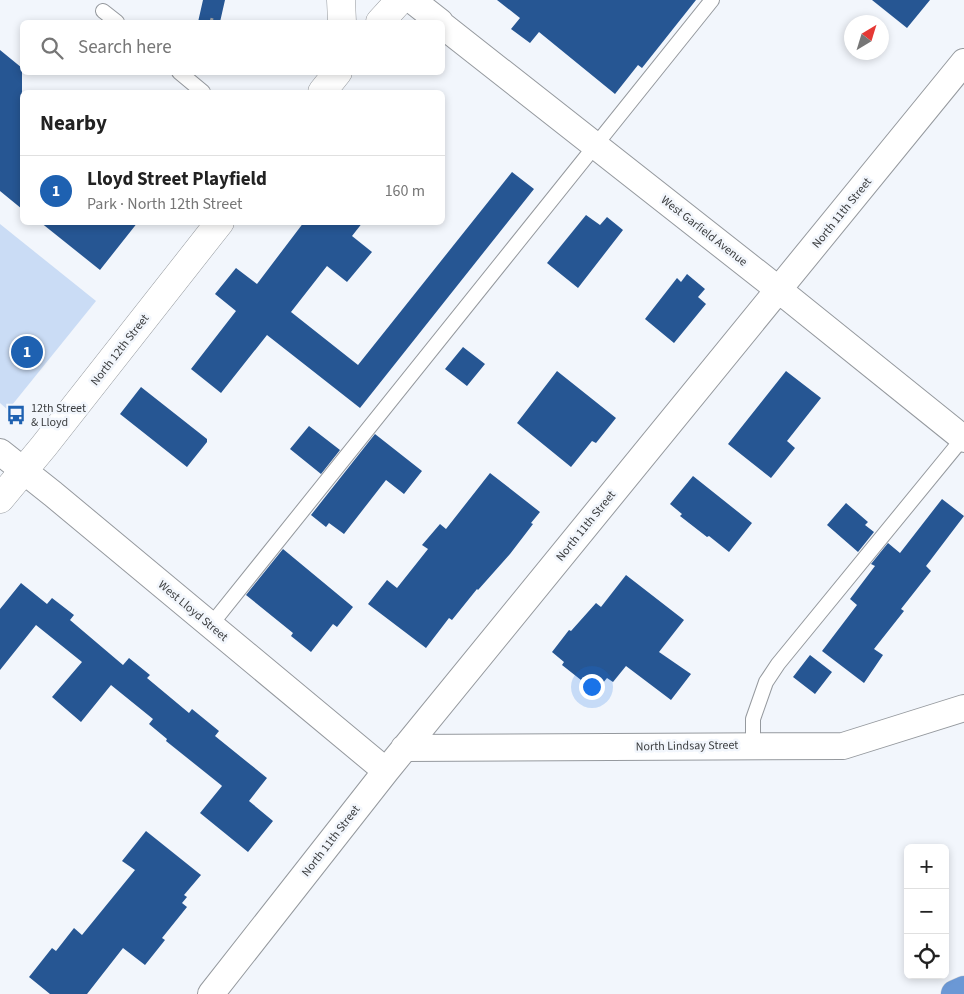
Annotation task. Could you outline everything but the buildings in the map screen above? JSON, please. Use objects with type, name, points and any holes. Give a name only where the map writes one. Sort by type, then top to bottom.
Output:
[{"type":"highway","points":[[955,994],[964,990]]},
{"type":"street","points":[[341,0],[342,20]]},
{"type":"street","points":[[382,20],[400,0]]},
{"type":"street","points":[[412,0],[437,20]]},
{"type":"street","name":"West Garfield Avenue","points":[[445,27],[780,290],[964,438]]},
{"type":"street","name":"North 11th Street","points":[[211,994],[404,748],[780,290],[964,62]]},
{"type":"street","points":[[324,90],[336,75]]},
{"type":"street","name":"North 12th Street","points":[[0,499],[218,225]]},
{"type":"street","name":"West Lloyd Street","points":[[0,452],[386,771]]},
{"type":"street","name":"North Lindsay Street","points":[[404,748],[843,746],[964,708]]},
{"type":"lane","points":[[210,626],[712,0]]},
{"type":"lane","points":[[103,11],[114,20]]},
{"type":"lane","points":[[183,75],[201,90]]},
{"type":"lane","points":[[753,745],[754,719],[766,682],[778,664],[964,438]]},
{"type":"path","points":[[212,20],[213,15]]},
{"type":"shaded area","points":[[0,224],[96,301],[8,410],[0,403]]},
{"type":"place","name":"Lloyd Street Playfield","points":[[27,352]]},
{"type":"place","name":"12th Street & Lloyd","points":[[16,415]]}]
